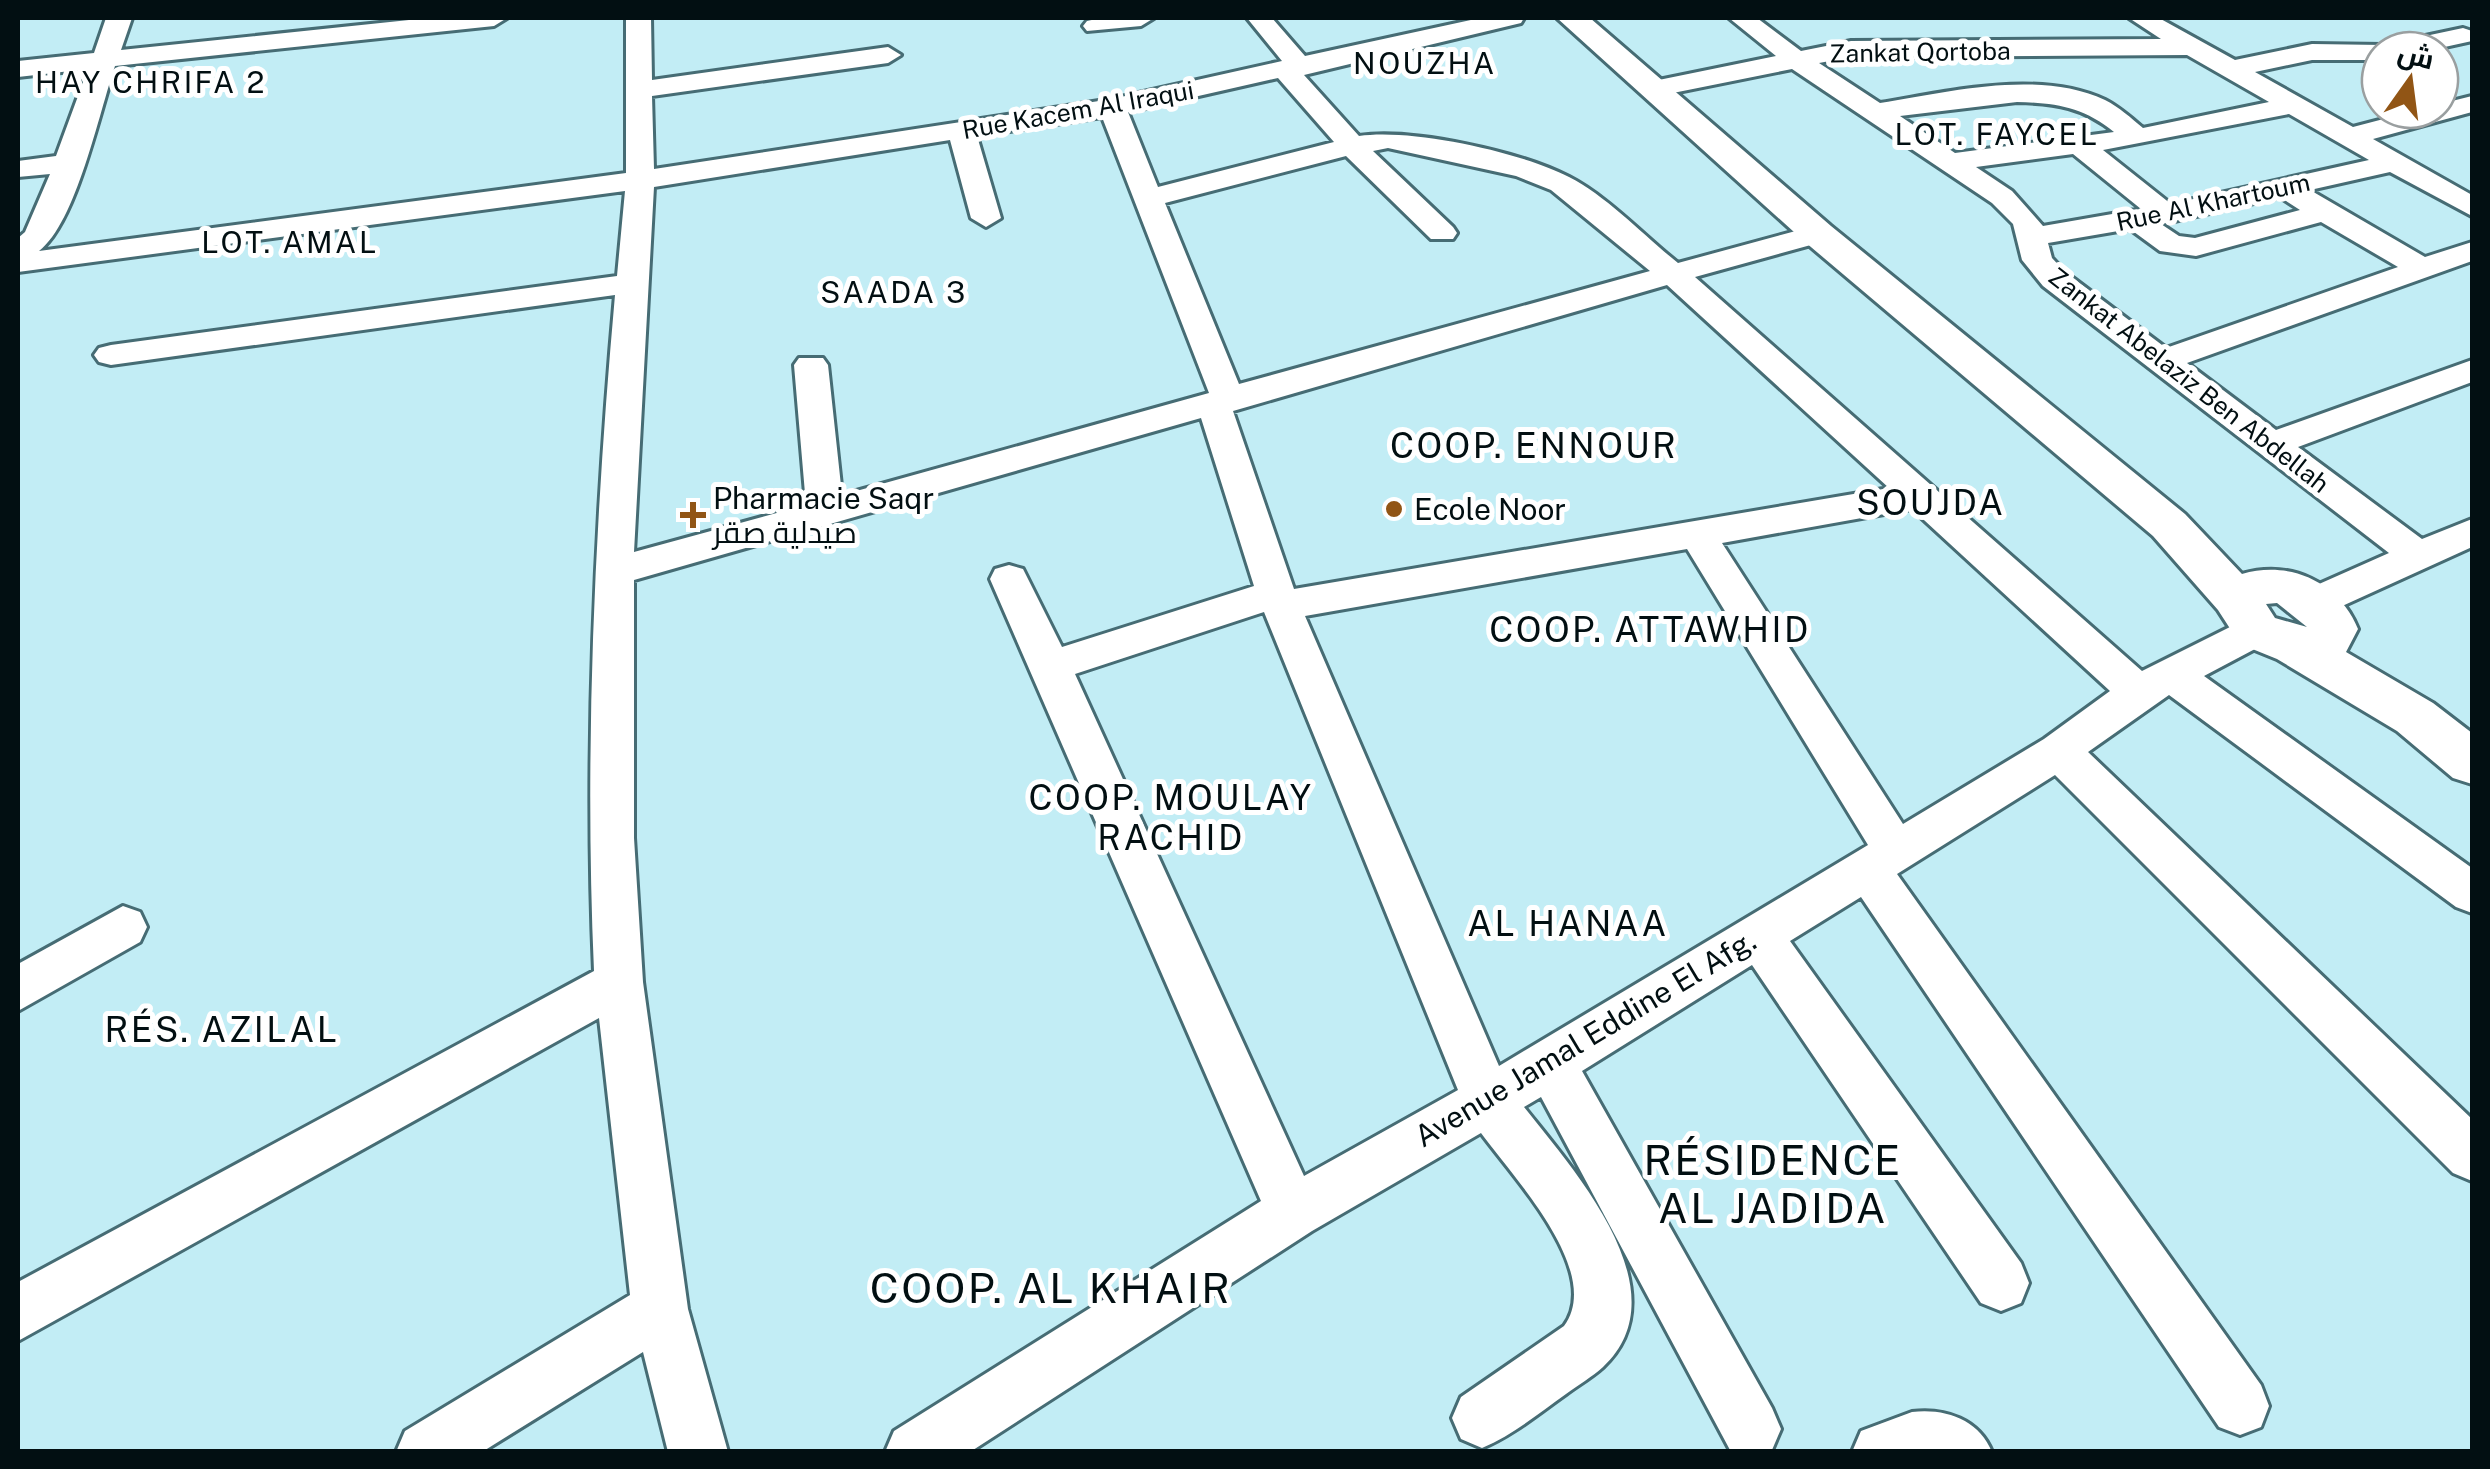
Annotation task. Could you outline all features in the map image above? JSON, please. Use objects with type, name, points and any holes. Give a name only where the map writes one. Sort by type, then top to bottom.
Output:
[{"type":"street","points":[[18,252],[38,237],[119,18]]},
{"type":"street","points":[[18,69],[494,18]]},
{"type":"street","points":[[638,18],[640,180],[614,510],[610,838],[619,982],[660,1309],[698,1452]]},
{"type":"street","points":[[1096,26],[1142,18]]},
{"type":"street","points":[[1259,18],[1352,146],[1442,233]]},
{"type":"street","name":"Rue Kacem Al Iraqui","points":[[18,263],[640,180],[1112,107],[1512,18]]},
{"type":"street","points":[[1572,18],[1818,234],[2169,525],[2452,739]]},
{"type":"street","name":"Zankat Abelaziz Ben Abdellah","points":[[1742,18],[1794,58],[2019,211],[2037,260],[2046,271],[2416,554]]},
{"type":"street","points":[[2020,18],[2069,50]]},
{"type":"street","points":[[2150,22],[2186,18]]},
{"type":"street","points":[[2150,22],[2472,207]]},
{"type":"street","name":"Zankat Qortoba","points":[[1653,89],[1794,58],[1869,48],[2069,50],[2192,46]]},
{"type":"street","points":[[2231,69],[2312,52],[2360,52]]},
{"type":"street","points":[[636,90],[888,55]]},
{"type":"street","points":[[1876,112],[1962,98],[2062,97],[2093,104],[2138,138]]},
{"type":"street","points":[[2348,138],[2472,104]]},
{"type":"street","points":[[1950,162],[2138,138],[2292,105]]},
{"type":"street","points":[[1112,107],[1222,403],[1278,600],[1488,1101],[1572,1214],[1596,1257],[1603,1292],[1600,1324],[1584,1346],[1482,1418]]},
{"type":"street","points":[[961,130],[986,218]]},
{"type":"street","points":[[1146,199],[1388,140],[1424,144],[1562,184],[1673,274],[1922,495],[2155,683],[2472,893]]},
{"type":"street","points":[[2080,146],[2165,214]]},
{"type":"street","points":[[18,168],[68,163]]},
{"type":"street","name":"Rue Al Khartoum","points":[[2032,238],[2165,214],[2392,163]]},
{"type":"street","points":[[2287,188],[2422,268]]},
{"type":"street","points":[[2134,220],[2171,245],[2196,247],[2325,212]]},
{"type":"street","points":[[616,571],[1818,234]]},
{"type":"street","points":[[2161,361],[2472,251]]},
{"type":"street","points":[[111,355],[633,283]]},
{"type":"street","points":[[811,365],[825,513]]},
{"type":"street","points":[[2271,444],[2472,370]]},
{"type":"street","points":[[1051,666],[1278,600],[1922,495]]},
{"type":"street","points":[[1696,532],[1881,859],[2240,1406]]},
{"type":"street","name":"Avenue Jamal Eddine El Afg.","points":[[915,1452],[1293,1212],[1488,1101],[2059,751],[2155,683],[2416,554],[2472,532]]},
{"type":"street","points":[[1009,578],[1293,1212]]},
{"type":"street","points":[[2059,751],[2472,1155]]},
{"type":"street","points":[[18,989],[124,928]]},
{"type":"street","points":[[1758,936],[2001,1282]]},
{"type":"street","points":[[18,1313],[619,982]]},
{"type":"street","points":[[1550,1063],[1752,1429]]},
{"type":"street","points":[[426,1452],[660,1309]]},
{"type":"street","points":[[1882,1452],[1908,1439],[1953,1444],[1962,1452]]},
{"type":"place","name":"Ecole Noor","points":[[1394,509]]},
{"type":"place","name":"Pharmacie Saqr صيدلية صقر","points":[[693,515]]},
{"type":"district","name":"NOUZHA","points":[[1425,63]]},
{"type":"district","name":"HAY CHRIFA 2","points":[[151,82]]},
{"type":"district","name":"LOT. FAYCEL","points":[[1997,134]]},
{"type":"district","name":"LOT. AMAL","points":[[290,242]]},
{"type":"district","name":"SAADA 3","points":[[894,292]]},
{"type":"district","name":"COOP. ENNOUR","points":[[1534,445]]},
{"type":"district","name":"SOUJDA","points":[[1931,502]]},
{"type":"district","name":"COOP. ATTAWHID","points":[[1650,629]]},
{"type":"district","name":"COOP. MOULAY RACHID","points":[[1171,817]]},
{"type":"district","name":"AL HANAA","points":[[1568,923]]},
{"type":"district","name":"RÉS. AZILAL","points":[[222,1029]]},
{"type":"district","name":"RÉSIDENCE AL JADIDA","points":[[1773,1183]]},
{"type":"district","name":"COOP. AL KHAIR","points":[[1051,1287]]}]
